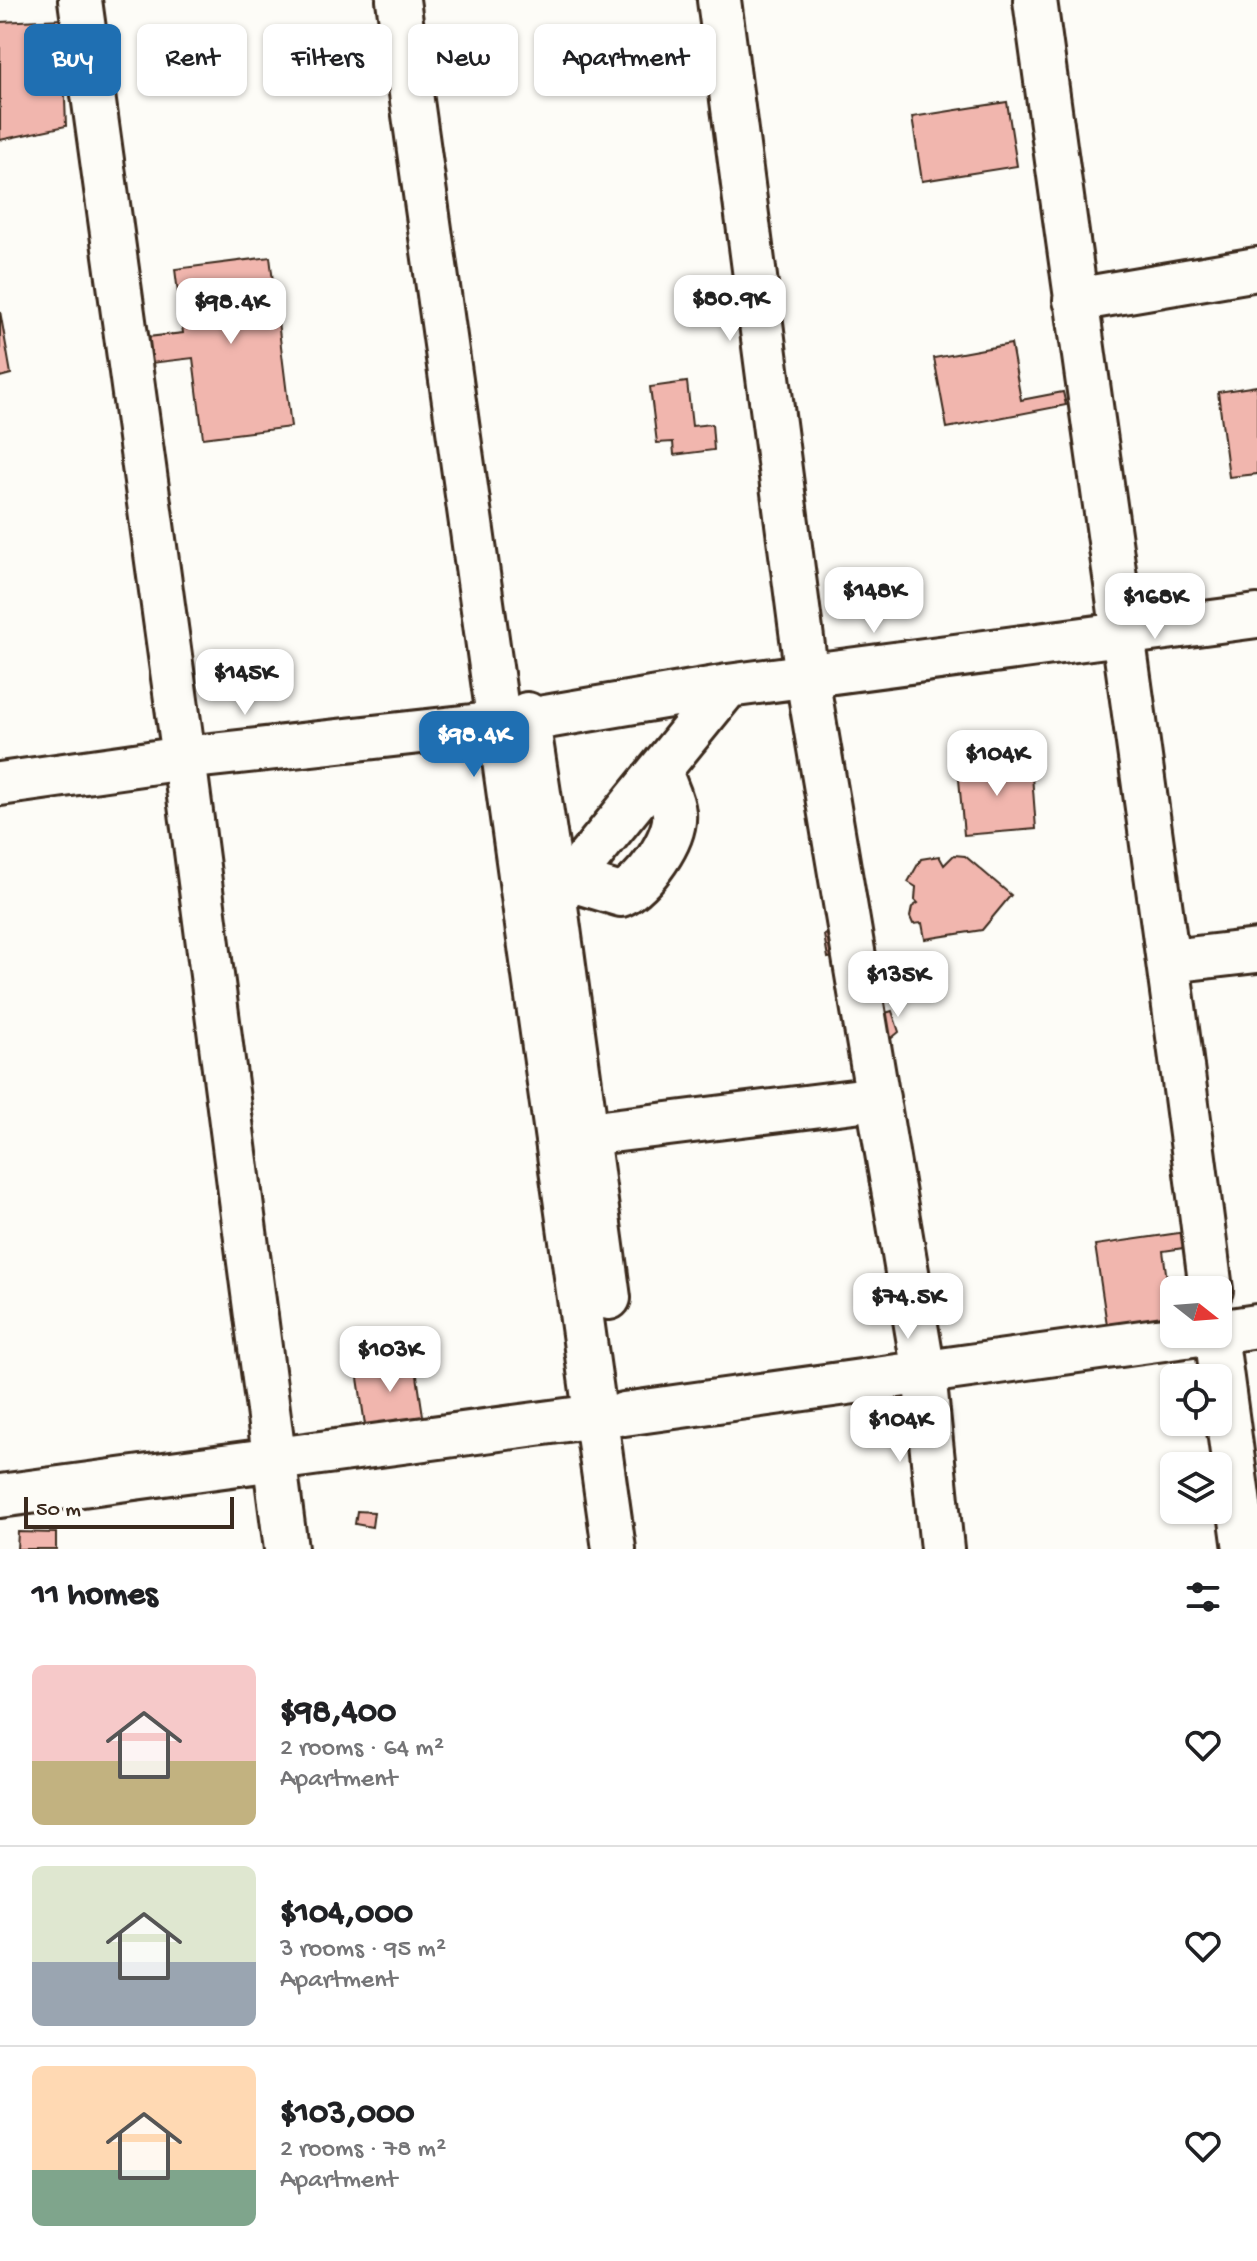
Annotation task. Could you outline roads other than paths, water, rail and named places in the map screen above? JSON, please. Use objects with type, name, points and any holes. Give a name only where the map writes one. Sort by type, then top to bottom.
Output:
[{"type":"street","points":[[80,0],[184,758],[286,1549]]},
{"type":"street","points":[[398,0],[513,721],[610,1415],[643,1549]]},
{"type":"street","points":[[428,0],[513,721],[563,890],[610,1415],[614,1549]]},
{"type":"street","points":[[719,0],[807,677],[924,1373],[942,1549]]},
{"type":"street","points":[[1035,0],[1121,635],[1170,961],[1209,1276]]},
{"type":"street","points":[[1075,300],[1257,269]]},
{"type":"street","points":[[0,784],[184,758],[513,721],[728,686],[1257,616]]},
{"type":"street","points":[[563,890],[728,686]]},
{"type":"street","points":[[563,890],[621,895],[635,888],[668,842],[674,828],[674,812],[660,771]]},
{"type":"street","points":[[1170,961],[1257,951]]},
{"type":"street","points":[[587,1134],[878,1098]]},
{"type":"street","points":[[1232,1330],[1257,1326]]},
{"type":"street","points":[[0,1496],[1160,1340]]},
{"type":"street","points":[[1219,1348],[1245,1549]]}]
